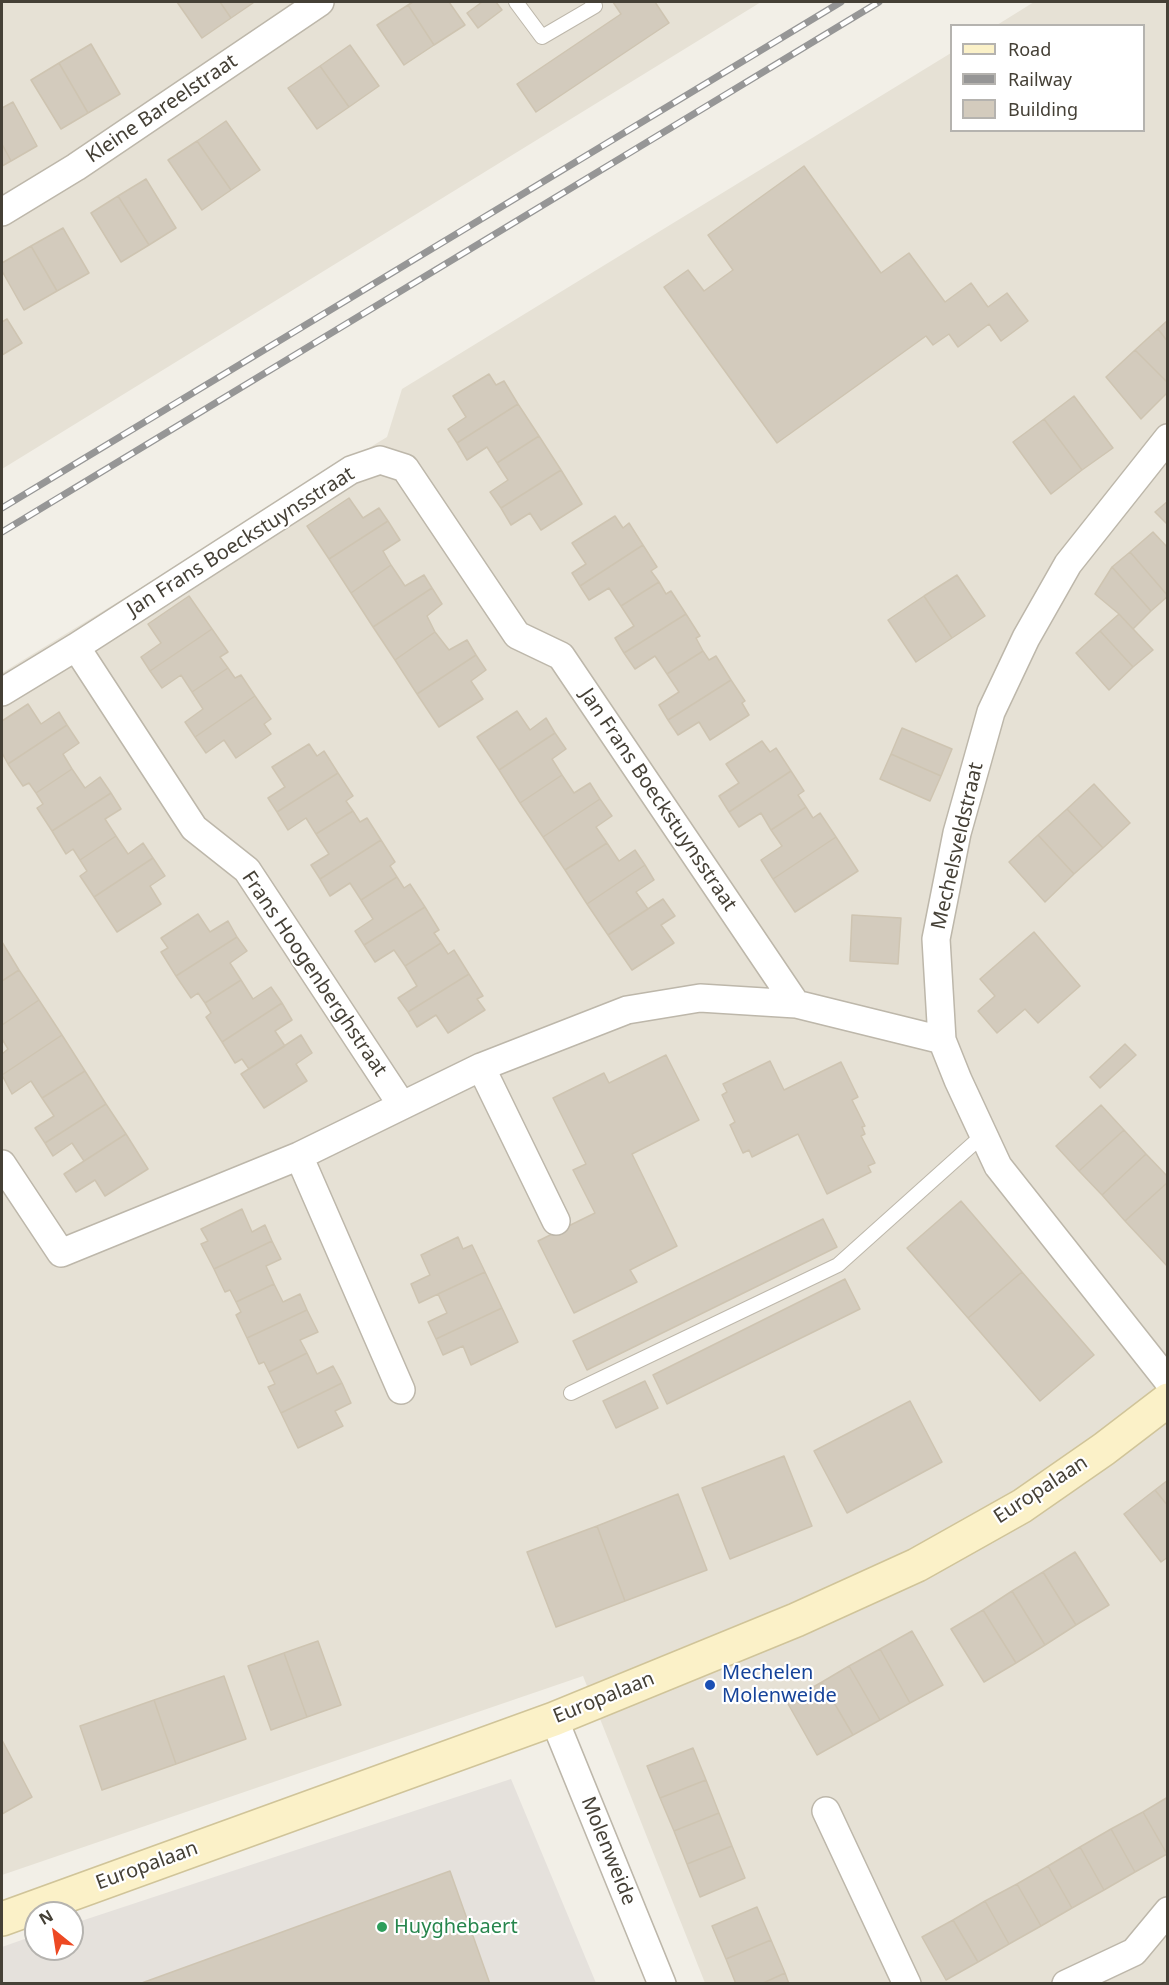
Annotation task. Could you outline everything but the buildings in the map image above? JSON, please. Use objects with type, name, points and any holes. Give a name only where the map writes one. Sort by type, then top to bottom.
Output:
[{"type":"street","name":"Kleine Bareelstraat","points":[[2,212],[76,167],[320,2]]},
{"type":"street","name":"Mechelsveldstraat","points":[[1167,438],[1068,564],[1026,638],[991,712],[957,833],[936,939],[942,1040],[998,1166],[1167,1381]]},
{"type":"street","name":"Jan Frans Boeckstuynsstraat","points":[[2,692],[351,470],[381,460],[405,468],[517,635],[561,656],[796,1004]]},
{"type":"street","name":"Frans Hoogenberghstraat","points":[[76,647],[194,828],[248,870],[401,1104]]},
{"type":"street","points":[[2,1164],[61,1253],[299,1156],[401,1104],[481,1067],[627,1010],[700,998],[796,1004],[942,1040]]},
{"type":"street","points":[[481,1067],[556,1221]]},
{"type":"street","points":[[299,1156],[401,1390]]},
{"type":"street","name":"Europalaan","points":[[2,1918],[554,1719],[796,1620],[917,1565],[1022,1506],[1104,1449],[1167,1400]]},
{"type":"street","name":"Molenweide","points":[[554,1719],[662,1983]]},
{"type":"street","points":[[826,1811],[907,1983]]},
{"type":"street","points":[[1066,1983],[1134,1952],[1167,1911]]},
{"type":"lane","points":[[516,2],[542,37],[595,6],[592,2]]},
{"type":"lane","points":[[571,1393],[838,1265],[983,1135]]},
{"type":"shaded area","points":[[2,2],[761,2],[2,469]]},
{"type":"shaded area","points":[[1034,2],[1167,2],[1167,1983],[705,1983],[583,1676],[2,1875],[2,673],[387,437],[402,389],[950,54],[950,132],[1145,132],[1145,24],[999,24]]},
{"type":"shaded area","points":[[511,1779],[596,1983],[2,1983],[2,1947],[24,1939],[24,1961],[84,1961],[84,1920]]},
{"type":"railway","points":[[2,508],[841,2]]},
{"type":"railway","points":[[2,532],[879,2]]},
{"type":"place","name":"Mechelen Molenweide","points":[[710,1685]]},
{"type":"place","name":"Huyghebaert","points":[[382,1927]]}]
